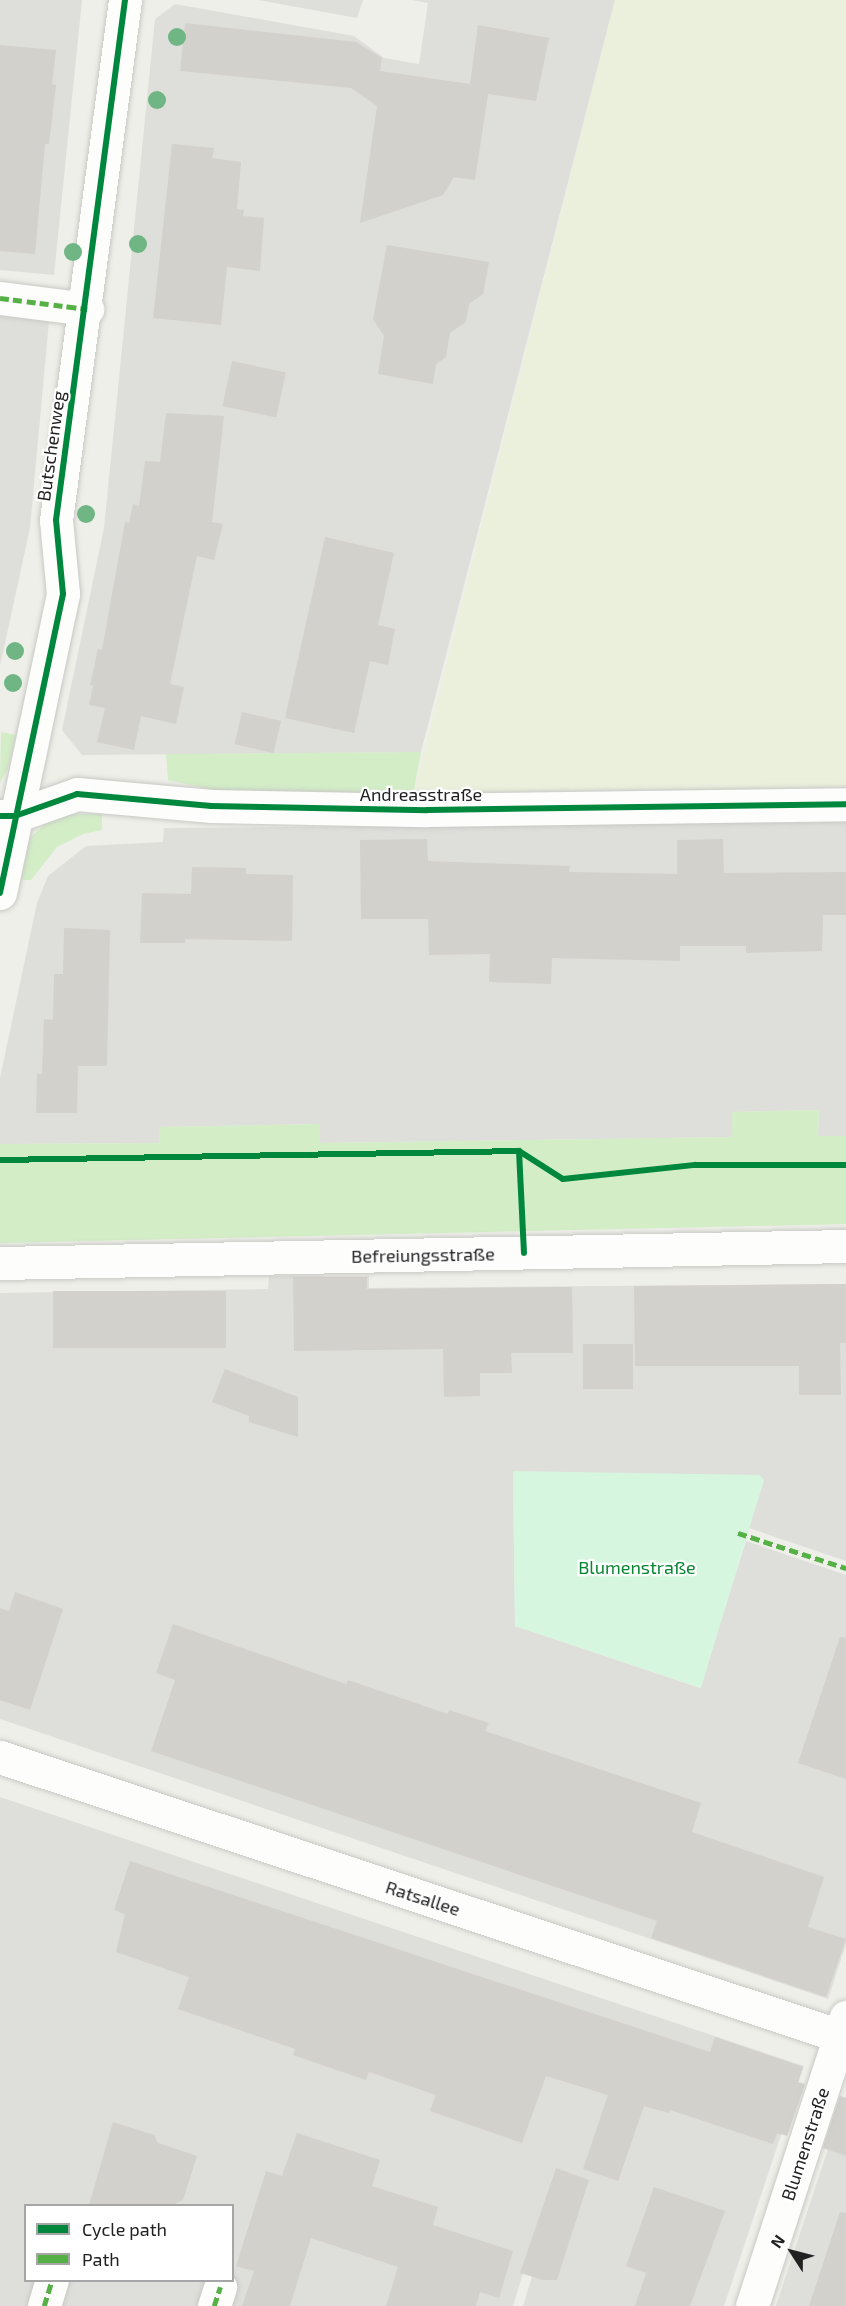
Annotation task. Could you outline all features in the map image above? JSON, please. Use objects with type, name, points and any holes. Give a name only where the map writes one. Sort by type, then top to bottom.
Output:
[{"type":"street","name":"Butschenweg","points":[[0,893],[7,816],[63,594],[56,520],[87,309],[125,0]]},
{"type":"street","points":[[0,298],[87,309]]},
{"type":"street","name":"Andreasstraße","points":[[7,816],[77,794],[212,806],[415,810],[846,804]]},
{"type":"street","name":"Befreiungsstraße","points":[[0,1263],[846,1246]]},
{"type":"street","name":"Ratsallee","points":[[0,1757],[844,2030]]},
{"type":"street","name":"Blumenstraße","points":[[752,2306],[844,2030]]},
{"type":"street","points":[[44,2306],[51,2282]]},
{"type":"shaded area","points":[[0,0],[82,0],[54,275],[0,270]]},
{"type":"shaded area","points":[[258,0],[363,0],[357,18]]},
{"type":"shaded area","points":[[412,0],[615,0],[421,752],[82,755],[62,730],[104,528],[155,19],[175,4],[354,36],[384,58],[419,64],[428,3]]},
{"type":"shaded area","points":[[0,316],[49,321],[30,528],[0,666]]},
{"type":"shaded area","points":[[846,822],[846,1136],[818,1136],[819,1110],[733,1112],[732,1137],[319,1143],[319,1124],[160,1127],[159,1143],[0,1144],[0,1078],[37,903],[48,876],[86,846],[163,842],[164,828]]},
{"type":"shaded area","points":[[269,1276],[369,1276],[369,1288],[846,1284],[846,1561],[749,1528],[764,1480],[513,1472],[515,1626],[700,1688],[746,1541],[846,1575],[846,1944],[828,1999],[0,1719],[0,1293],[268,1289]]},
{"type":"shaded area","points":[[0,1797],[804,2066],[724,2306],[523,2306],[543,2240],[534,2237],[513,2306],[222,2306],[231,2282],[234,2282],[234,2204],[24,2204],[24,2282],[43,2282],[35,2306],[0,2306]]},
{"type":"shaded area","points":[[846,2095],[846,2306],[776,2306]]},
{"type":"shaded area","points":[[62,2282],[211,2282],[211,2306],[62,2306]]},
{"type":"green space","points":[[615,0],[846,0],[846,791],[413,795]]},
{"type":"green space","points":[[1,732],[16,735],[8,769],[0,782]]},
{"type":"green space","points":[[421,752],[413,795],[222,792],[168,780],[166,754]]},
{"type":"green space","points":[[102,814],[102,830],[83,834],[57,847],[31,880],[21,880],[30,838],[53,816]]},
{"type":"green space","points":[[819,1110],[818,1136],[846,1136],[846,1224],[0,1243],[0,1144],[159,1143],[159,1127],[320,1124],[320,1143],[731,1137],[732,1112]]},
{"type":"green space","name":"Blumenstraße","points":[[513,1471],[759,1475],[764,1479],[701,1688],[515,1626]]},
{"type":"building","points":[[185,23],[356,42],[382,58],[380,71],[470,84],[478,25],[549,38],[536,101],[488,94],[475,180],[454,177],[443,195],[360,223],[377,106],[351,88],[180,71]]},
{"type":"building","points":[[0,45],[56,50],[52,84],[56,85],[49,144],[45,144],[35,254],[0,251]]},
{"type":"building","points":[[172,144],[214,148],[212,158],[241,162],[237,209],[244,210],[243,216],[264,218],[260,271],[227,267],[221,325],[153,318]]},
{"type":"building","points":[[387,245],[489,262],[483,294],[469,304],[466,322],[450,333],[446,357],[436,364],[433,384],[378,374],[384,336],[373,319]]},
{"type":"building","points":[[232,361],[286,372],[276,417],[222,406]]},
{"type":"building","points":[[166,413],[224,416],[212,522],[223,524],[214,560],[197,556],[170,684],[184,687],[176,724],[141,716],[134,750],[97,742],[105,708],[89,705],[93,686],[90,685],[98,649],[102,650],[125,522],[129,523],[133,504],[139,506],[145,461],[160,462]]},
{"type":"building","points":[[325,537],[394,553],[378,625],[395,629],[388,665],[370,661],[354,733],[285,718]]},
{"type":"building","points":[[242,712],[281,721],[274,753],[235,744]]},
{"type":"building","points":[[427,839],[428,861],[570,866],[569,872],[677,874],[677,840],[723,839],[724,873],[846,872],[846,915],[823,915],[822,951],[746,953],[746,946],[680,946],[680,961],[552,958],[551,984],[489,982],[490,954],[429,955],[428,919],[361,919],[360,840]]},
{"type":"building","points":[[192,867],[246,868],[246,874],[293,875],[292,941],[185,939],[185,943],[140,943],[142,893],[191,894]]},
{"type":"building","points":[[64,928],[110,930],[107,1066],[78,1066],[77,1113],[36,1113],[37,1074],[42,1074],[44,1019],[53,1020],[54,974],[63,974]]},
{"type":"building","points":[[293,1277],[367,1277],[367,1289],[572,1287],[573,1353],[511,1353],[512,1373],[480,1373],[480,1396],[444,1397],[443,1349],[294,1351]]},
{"type":"building","points":[[846,1284],[846,1343],[840,1343],[841,1395],[799,1395],[799,1366],[635,1366],[634,1286]]},
{"type":"building","points":[[53,1291],[226,1291],[226,1348],[53,1348]]},
{"type":"building","points":[[583,1344],[633,1344],[633,1389],[583,1389]]},
{"type":"building","points":[[225,1369],[298,1397],[298,1437],[249,1422],[249,1416],[212,1402]]},
{"type":"building","points":[[15,1592],[63,1609],[30,1710],[0,1700],[0,1608],[9,1611]]},
{"type":"building","points":[[173,1624],[346,1684],[348,1680],[448,1714],[449,1710],[489,1723],[485,1731],[701,1803],[692,1832],[824,1877],[808,1927],[846,1939],[826,1997],[651,1938],[657,1921],[151,1751],[175,1680],[156,1673]]},
{"type":"building","points":[[840,1637],[846,1638],[846,1779],[798,1763]]},
{"type":"building","points":[[130,1861],[710,2052],[715,2037],[803,2067],[798,2082],[805,2084],[787,2136],[777,2133],[773,2144],[670,2110],[669,2113],[644,2106],[618,2181],[583,2169],[608,2095],[546,2076],[522,2143],[430,2111],[436,2095],[369,2072],[366,2080],[293,2055],[295,2049],[178,2009],[189,1977],[116,1952],[125,1914],[114,1910]]},
{"type":"building","points":[[840,2096],[846,2098],[846,2156],[823,2148]]},
{"type":"building","points":[[113,2122],[154,2135],[158,2143],[197,2156],[183,2200],[174,2204],[89,2204]]},
{"type":"building","points":[[297,2133],[380,2160],[372,2186],[438,2207],[433,2225],[513,2251],[499,2298],[480,2292],[476,2306],[386,2306],[398,2267],[311,2238],[290,2306],[242,2306],[254,2271],[236,2266],[266,2171],[282,2176]]},
{"type":"building","points":[[556,2168],[589,2180],[557,2280],[543,2280],[520,2273]]},
{"type":"building","points":[[654,2187],[725,2211],[690,2306],[635,2306],[646,2273],[626,2266]]},
{"type":"building","points":[[840,2212],[846,2213],[846,2306],[809,2306]]},
{"type":"marked path","points":[[0,298],[87,309]]},
{"type":"marked path","points":[[738,1533],[846,1568]]},
{"type":"marked path","points":[[44,2306],[51,2282]]},
{"type":"marked path","points":[[214,2306],[220,2287]]},
{"type":"cycle path","points":[[0,893],[63,594],[56,520],[125,0]]},
{"type":"cycle path","points":[[0,816],[15,816],[77,794],[211,806],[427,810],[846,804]]},
{"type":"cycle path","points":[[519,1151],[524,1253]]},
{"type":"cycle path","points":[[0,1160],[519,1151],[563,1179],[695,1165],[846,1165]]}]
